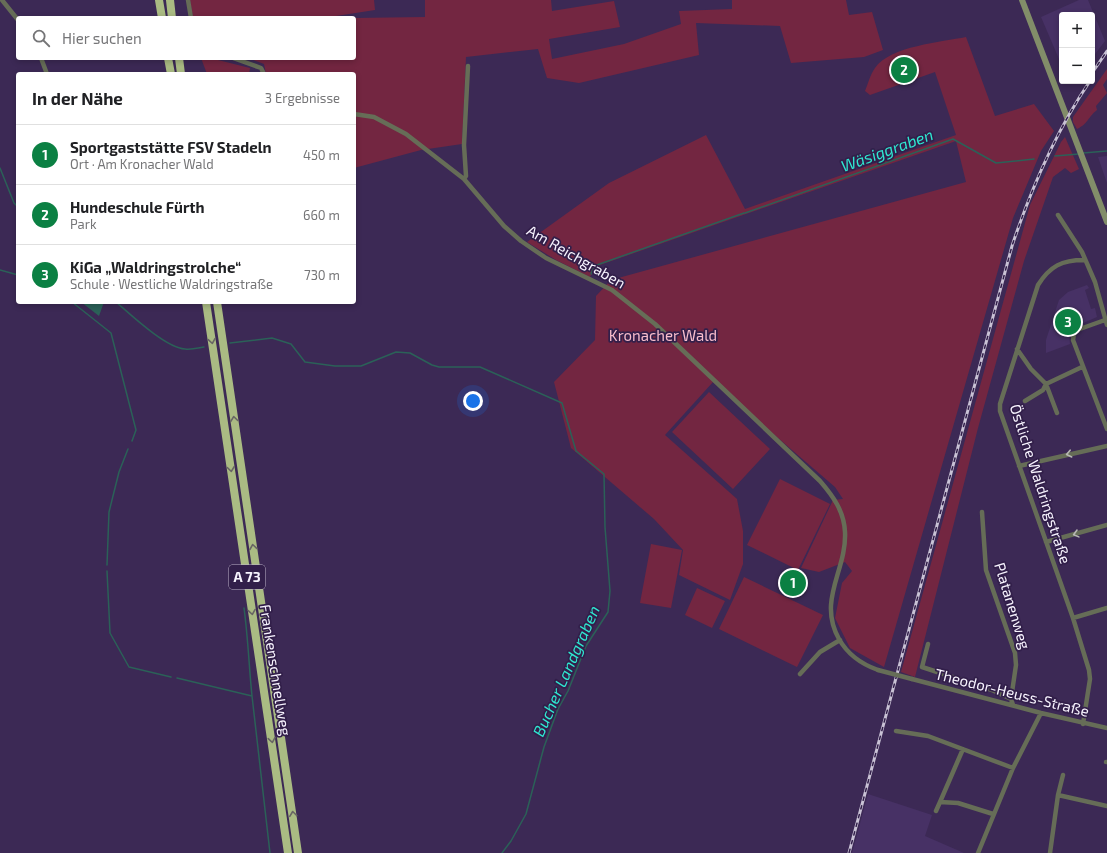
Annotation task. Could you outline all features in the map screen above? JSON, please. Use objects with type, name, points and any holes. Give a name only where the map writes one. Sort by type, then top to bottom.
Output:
[{"type":"highway","points":[[159,0],[162,16]]},
{"type":"highway","points":[[170,0],[172,16]]},
{"type":"highway","points":[[168,60],[171,72]]},
{"type":"highway","points":[[179,60],[181,72]]},
{"type":"highway","name":"Frankenschnellweg","points":[[206,304],[288,853]]},
{"type":"highway","name":"Frankenschnellweg","points":[[217,304],[298,853]]},
{"type":"main road","points":[[1022,0],[1107,222]]},
{"type":"street","points":[[2,0],[16,18]]},
{"type":"street","points":[[188,0],[191,16]]},
{"type":"street","points":[[42,60],[46,72]]},
{"type":"street","points":[[239,60],[261,68],[263,72]]},
{"type":"street","points":[[464,179],[466,176],[464,145],[468,66]]},
{"type":"street","name":"Am Reichgraben","points":[[356,114],[374,117],[406,134],[464,179],[504,226],[521,241],[546,258],[612,290],[655,324],[820,481],[841,510],[845,532],[845,544],[834,584],[830,611],[832,624],[840,640]]},
{"type":"street","points":[[1058,215],[1082,252],[1084,260],[1095,282],[1106,322],[1077,330],[1074,334],[1073,340],[1082,367],[1107,429]]},
{"type":"street","name":"Östliche Waldringstraße","points":[[1083,724],[1090,679],[1074,618],[1019,466],[1000,411],[1000,404],[1038,285],[1045,274],[1056,266],[1070,260],[1084,260]]},
{"type":"street","points":[[1017,349],[1031,369],[1046,384],[1057,413]]},
{"type":"street","points":[[1026,401],[1043,390],[1046,384],[1082,367]]},
{"type":"street","points":[[1019,466],[1107,446]]},
{"type":"street","name":"Platanenweg","points":[[982,512],[986,570],[1015,653],[1016,665],[1011,699],[1013,705]]},
{"type":"street","points":[[1046,542],[1107,525]]},
{"type":"street","points":[[1074,618],[1107,608]]},
{"type":"street","points":[[800,674],[820,652],[840,640]]},
{"type":"street","name":"Theodor-Heuss-Straße","points":[[840,640],[855,658],[865,665],[878,670],[1013,705],[1041,714],[1107,728]]},
{"type":"street","name":"Theodor-Heuss-Straße","points":[[928,644],[922,667],[992,690],[1011,699]]},
{"type":"street","points":[[978,853],[1013,768],[1041,714]]},
{"type":"street","points":[[896,731],[928,736],[1013,768]]},
{"type":"street","points":[[936,811],[963,749]]},
{"type":"street","points":[[1050,853],[1058,795],[1063,775]]},
{"type":"street","points":[[1058,795],[1107,806]]},
{"type":"street","points":[[940,802],[958,803],[994,814]]},
{"type":"shaded area","points":[[1079,0],[1088,0],[1093,12],[1059,12],[1059,59],[1041,17]]},
{"type":"shaded area","points":[[1095,17],[1105,41],[1095,54]]},
{"type":"shaded area","points":[[1107,156],[1107,183],[1098,157]]},
{"type":"shaded area","points":[[1087,285],[1089,288],[1085,290],[1091,309],[1095,308],[1097,317],[1074,327],[1069,333],[1070,344],[1046,353],[1046,340],[1059,300],[1068,292]]},
{"type":"shaded area","points":[[84,304],[103,304],[99,316]]},
{"type":"shaded area","points":[[868,794],[932,815],[925,836],[964,853],[852,853]]},
{"type":"green space","points":[[190,0],[374,0],[375,10],[336,16],[193,16]]},
{"type":"green space","points":[[425,0],[551,0],[552,11],[614,1],[620,27],[549,39],[552,59],[624,44],[681,24],[679,11],[732,9],[732,0],[846,0],[849,15],[872,12],[883,50],[864,57],[791,63],[780,26],[696,23],[699,55],[579,83],[547,78],[538,49],[466,57],[462,144],[421,150],[356,167],[356,72],[266,72],[264,64],[253,60],[356,60],[356,18],[425,17]]},
{"type":"green space","name":"Kronacher Wald","points":[[966,37],[995,116],[1034,104],[1054,131],[1041,151],[1013,218],[884,667],[850,648],[835,618],[842,583],[852,571],[845,562],[819,572],[801,568],[833,500],[843,499],[835,487],[713,382],[665,435],[737,499],[743,531],[743,564],[730,600],[679,575],[683,550],[654,519],[571,448],[554,382],[595,340],[596,296],[611,280],[966,182],[956,141],[597,266],[590,277],[556,260],[527,242],[609,183],[706,135],[745,209],[956,135],[935,72],[870,95],[865,91],[875,68],[882,61],[892,55],[917,46]]},
{"type":"green space","points":[[202,60],[218,60],[250,68],[249,72],[206,72]]},
{"type":"green space","points":[[1107,69],[1107,79],[1103,85],[1107,93],[1096,106],[1097,110],[1084,125],[1077,129],[1073,122],[1073,117]]},
{"type":"green space","points":[[1065,137],[1079,169],[1071,173],[1065,168],[1053,177],[1024,261],[978,428],[915,677],[901,672],[1030,205],[1061,142]]},
{"type":"green space","points":[[709,392],[770,449],[733,489],[672,432]]},
{"type":"green space","points":[[780,479],[830,504],[798,570],[747,545]]},
{"type":"green space","points":[[651,544],[682,550],[671,608],[640,603]]},
{"type":"green space","points":[[744,577],[823,615],[797,667],[719,629]]},
{"type":"green space","points":[[697,588],[725,601],[712,628],[685,615]]},
{"type":"waterway","name":"Wäsiggraben","points":[[745,213],[953,139],[996,163],[1034,159]]},
{"type":"waterway","name":"Wäsiggraben","points":[[1083,153],[1107,151]]},
{"type":"waterway","name":"Wäsiggraben","points":[[1055,156],[1079,154]]},
{"type":"waterway","name":"Bucher Landgraben","points":[[0,168],[16,205]]},
{"type":"waterway","name":"Wäsiggraben","points":[[591,274],[594,266],[744,213]]},
{"type":"waterway","points":[[0,270],[16,274]]},
{"type":"waterway","points":[[75,304],[111,333],[136,430],[132,441]]},
{"type":"waterway","name":"Bucher Landgraben","points":[[118,304],[149,330],[168,343],[185,349],[204,347]]},
{"type":"waterway","name":"Bucher Landgraben","points":[[230,343],[272,338],[291,344],[305,362],[335,366],[361,366],[396,352],[410,353],[432,365],[439,367],[480,367],[562,403],[576,451],[604,474],[605,527],[610,591],[608,612],[586,646],[568,691],[558,709],[544,747],[526,814],[511,841],[502,853]]},
{"type":"waterway","points":[[107,565],[109,512],[119,472],[128,449]]},
{"type":"waterway","points":[[107,571],[110,633],[129,667],[171,677]]},
{"type":"waterway","points":[[244,608],[252,696]]},
{"type":"waterway","points":[[177,678],[252,696],[270,853]]},
{"type":"railway","points":[[1095,69],[1107,51]]},
{"type":"railway","points":[[849,853],[1012,246],[1027,203],[1045,161],[1066,120],[1088,84]]},
{"type":"place","name":"Hundeschule Fürth","points":[[904,70]]},
{"type":"place","name":"KiGa „Waldringstrolche“","points":[[1068,322]]},
{"type":"place","name":"Sportgaststätte FSV Stadeln","points":[[793,583]]}]
